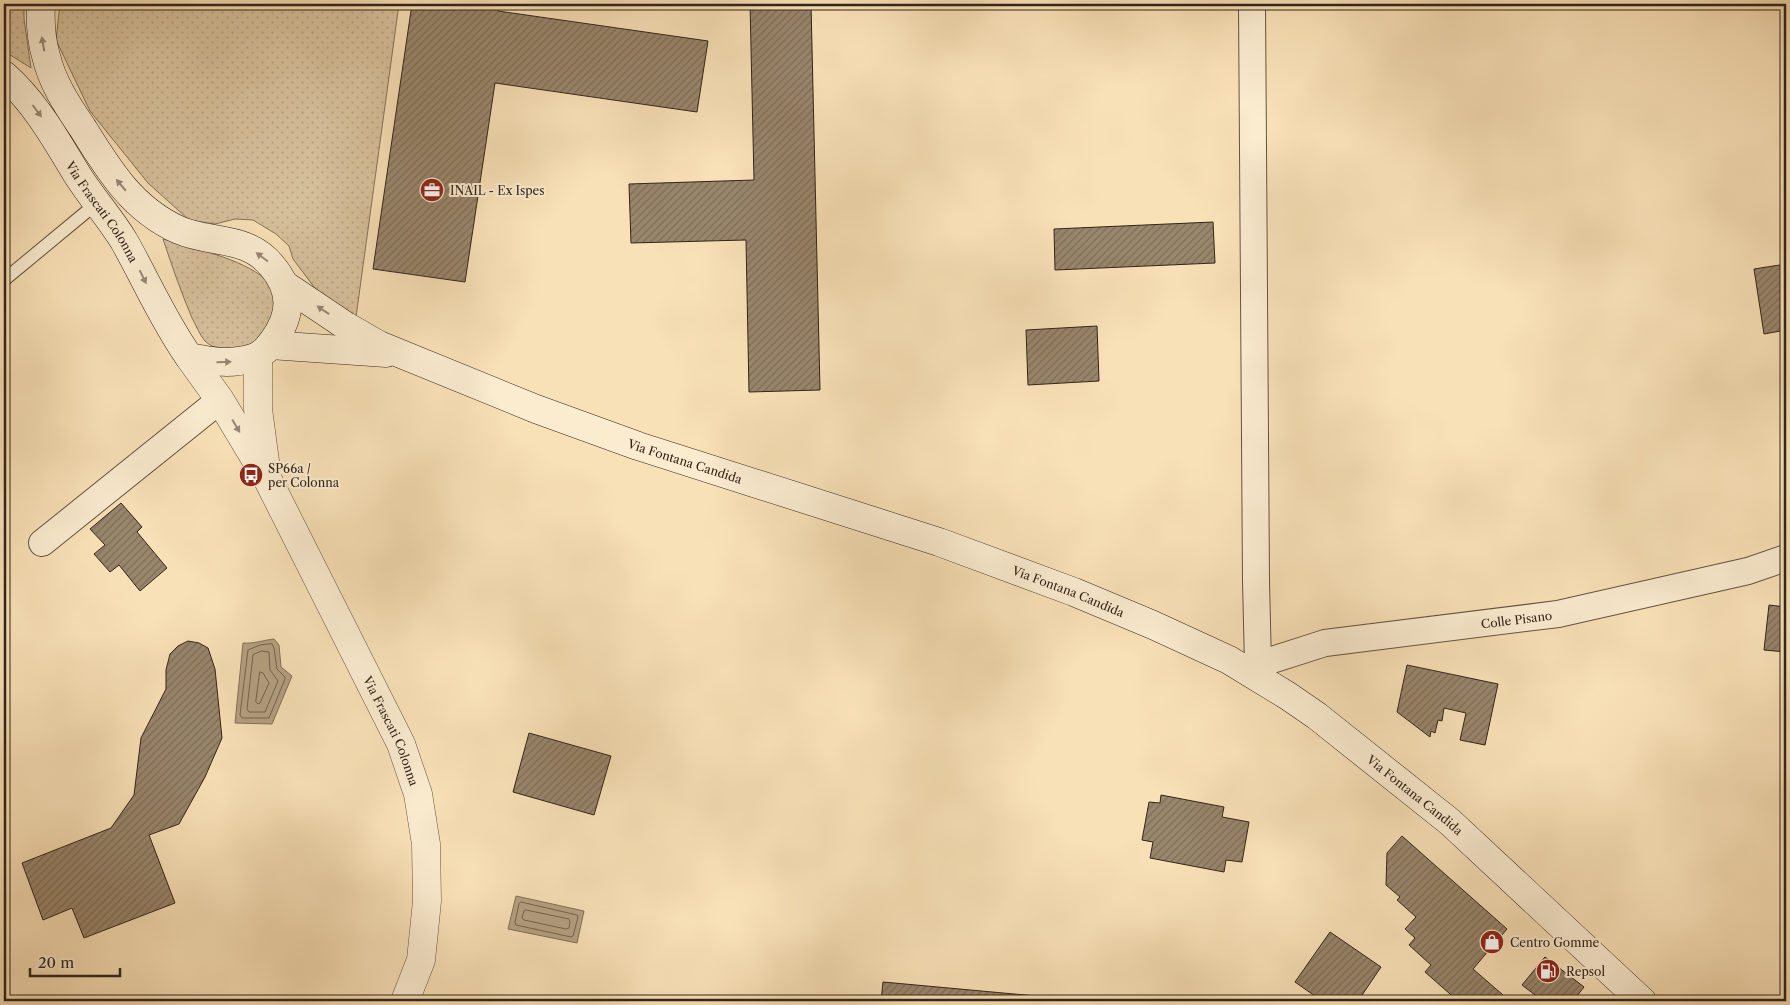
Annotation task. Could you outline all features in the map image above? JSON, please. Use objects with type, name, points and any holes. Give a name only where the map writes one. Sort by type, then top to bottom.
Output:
[{"type":"main road","points":[[41,4],[46,57],[57,87],[122,187],[151,214],[169,225],[190,234],[231,241],[260,254],[273,268],[284,285],[288,308],[286,316],[280,331],[264,350],[228,363],[189,357]]},
{"type":"main road","name":"Via Frascati Colonna","points":[[4,75],[35,108],[123,240],[160,311],[189,357],[220,400],[268,480],[401,744],[418,794],[426,844],[427,901],[420,960],[405,1001]]},
{"type":"main road","name":"Via Fontana Candida","points":[[284,285],[354,330],[398,353],[536,409],[596,431],[940,542],[1074,592],[1251,667],[1317,716],[1450,822],[1642,1001]]},
{"type":"main road","name":"Via Fontana Candida","points":[[264,350],[398,353]]},
{"type":"main road","name":"Via Frascati Colonna","points":[[264,350],[258,409],[268,480]]},
{"type":"street","points":[[1251,667],[1256,581],[1252,4]]},
{"type":"street","points":[[42,543],[220,400]]},
{"type":"street","name":"Colle Pisano","points":[[1251,667],[1325,643],[1558,614],[1748,571],[1786,558]]},
{"type":"street","points":[[413,1001],[420,960]]},
{"type":"lane","points":[[4,280],[97,203]]},
{"type":"shaded area","points":[[4,4],[24,4],[24,19],[31,68],[4,51]]},
{"type":"shaded area","points":[[60,4],[399,4],[356,317],[333,304],[314,287],[293,259],[289,246],[276,234],[253,220],[235,219],[215,224],[189,220],[148,183],[90,111],[56,40]]},
{"type":"shaded area","points":[[163,239],[231,260],[265,279],[271,287],[274,297],[274,308],[267,328],[261,337],[253,344],[239,349],[219,348],[205,341],[192,318]]},
{"type":"water","points":[[274,639],[279,645],[281,667],[292,676],[272,724],[235,723],[243,643]]},
{"type":"water","points":[[516,896],[584,911],[577,943],[508,929]]},
{"type":"building","name":"INAIL - Ex Ispes","points":[[412,4],[500,4],[498,11],[708,41],[697,112],[495,83],[465,282],[373,269]]},
{"type":"building","points":[[750,4],[811,4],[820,390],[749,392],[746,240],[631,243],[629,184],[754,180]]},
{"type":"building","points":[[1213,222],[1215,263],[1055,270],[1054,229]]},
{"type":"building","points":[[1786,264],[1786,330],[1764,334],[1754,269]]},
{"type":"building","points":[[1097,326],[1099,381],[1028,385],[1026,330]]},
{"type":"building","points":[[121,503],[142,527],[137,532],[167,568],[140,591],[119,565],[110,572],[94,554],[105,545],[90,529]]},
{"type":"building","points":[[1769,605],[1786,607],[1786,652],[1764,650]]},
{"type":"building","points":[[188,641],[199,643],[208,648],[215,669],[222,738],[205,777],[179,824],[149,835],[175,903],[84,938],[72,908],[43,920],[22,863],[111,828],[134,795],[141,738],[166,689],[166,670],[170,654],[178,646]]},
{"type":"building","points":[[1407,665],[1498,684],[1485,745],[1460,740],[1466,713],[1444,708],[1442,721],[1438,720],[1435,733],[1431,731],[1430,737],[1397,712]]},
{"type":"building","points":[[529,733],[611,756],[594,815],[513,792]]},
{"type":"building","points":[[1161,795],[1224,807],[1222,817],[1249,822],[1242,862],[1226,860],[1224,872],[1150,858],[1153,842],[1142,840],[1149,802],[1160,803]]},
{"type":"building","points":[[1402,836],[1507,929],[1473,969],[1503,995],[1498,1001],[1458,1001],[1425,972],[1431,965],[1409,945],[1415,938],[1405,929],[1416,917],[1397,900],[1400,897],[1386,885],[1387,853]]},
{"type":"building","points":[[1330,932],[1381,967],[1358,1001],[1322,1001],[1295,982]]},
{"type":"building","name":"Repsol","points":[[1545,957],[1584,987],[1573,1001],[1543,1001],[1522,985]]},
{"type":"building","points":[[883,982],[1047,997],[1047,1001],[881,1001]]},
{"type":"place","name":"INAIL - Ex Ispes","points":[[432,190]]},
{"type":"place","name":"SP66a / per Colonna","points":[[251,475]]},
{"type":"place","name":"Centro Gomme","points":[[1492,942]]},
{"type":"place","name":"Repsol","points":[[1548,971]]}]
